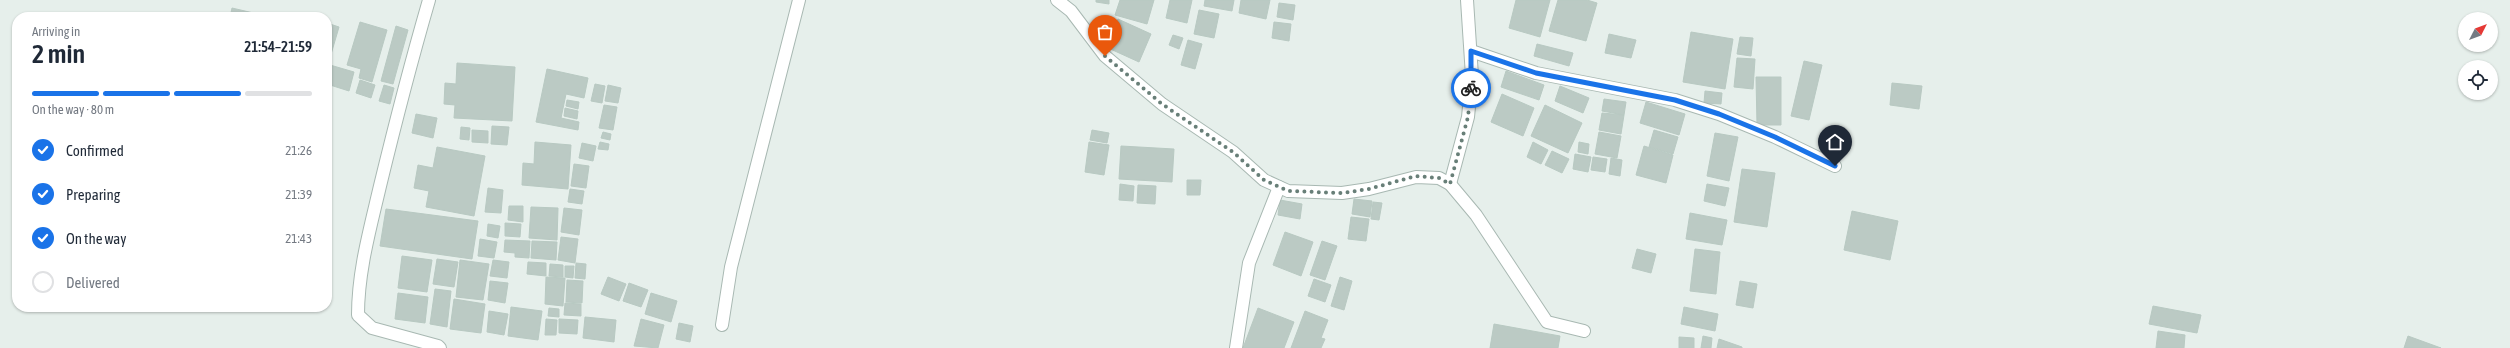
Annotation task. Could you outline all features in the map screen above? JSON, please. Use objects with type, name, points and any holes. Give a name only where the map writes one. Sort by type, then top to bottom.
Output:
[{"type":"street","points":[[429,0],[403,88],[364,253],[358,296],[358,315],[372,328],[438,346],[440,348]]},
{"type":"street","points":[[722,325],[731,268],[799,0]]},
{"type":"street","points":[[1057,0],[1071,11],[1105,56],[1162,104],[1233,152],[1264,180],[1288,191],[1342,193],[1369,189],[1416,176],[1439,178],[1450,184],[1476,215],[1548,322],[1584,330]]},
{"type":"street","points":[[1450,184],[1468,117],[1472,76],[1467,0]]},
{"type":"street","points":[[1471,51],[1536,73],[1675,100],[1719,114],[1775,137],[1835,166]]},
{"type":"street","points":[[1236,348],[1249,263],[1279,187]]},
{"type":"building","points":[[1096,0],[1109,0],[1109,4],[1096,2]]},
{"type":"building","points":[[1120,0],[1154,0],[1147,24],[1115,15]]},
{"type":"building","points":[[1170,0],[1192,0],[1187,23],[1166,18]]},
{"type":"building","points":[[1205,0],[1234,0],[1232,11],[1204,6]]},
{"type":"building","points":[[1241,0],[1270,0],[1266,19],[1239,13]]},
{"type":"building","points":[[1516,0],[1550,0],[1540,37],[1509,28]]},
{"type":"building","points":[[1558,0],[1587,0],[1597,3],[1586,41],[1549,31]]},
{"type":"building","points":[[1279,3],[1295,5],[1293,20],[1277,17]]},
{"type":"building","points":[[232,8],[249,12],[231,12]]},
{"type":"building","points":[[1199,10],[1219,14],[1214,38],[1194,34]]},
{"type":"building","points":[[1118,19],[1151,34],[1139,62],[1106,47]]},
{"type":"building","points":[[360,22],[387,30],[372,82],[359,78],[361,69],[347,65]]},
{"type":"building","points":[[1274,22],[1291,24],[1289,41],[1272,38]]},
{"type":"building","points":[[332,25],[339,27],[332,51]]},
{"type":"building","points":[[396,26],[408,30],[393,84],[381,81]]},
{"type":"building","points":[[1691,32],[1733,39],[1725,89],[1683,82]]},
{"type":"building","points":[[1609,34],[1636,40],[1631,58],[1605,53]]},
{"type":"building","points":[[1173,35],[1183,38],[1179,49],[1169,45]]},
{"type":"building","points":[[1740,37],[1753,38],[1751,56],[1737,54]]},
{"type":"building","points":[[1188,40],[1202,44],[1195,69],[1181,65]]},
{"type":"building","points":[[1537,44],[1573,53],[1569,66],[1534,56]]},
{"type":"building","points":[[1737,58],[1755,59],[1753,89],[1734,87]]},
{"type":"building","points":[[1804,61],[1822,65],[1809,120],[1791,116]]},
{"type":"building","points":[[457,63],[515,67],[512,121],[454,118],[455,105],[444,104],[445,83],[456,84]]},
{"type":"building","points":[[332,66],[354,72],[349,91],[332,86]]},
{"type":"building","points":[[547,69],[588,78],[584,98],[566,94],[561,118],[579,122],[578,130],[536,122]]},
{"type":"building","points":[[1506,71],[1544,85],[1539,100],[1501,87]]},
{"type":"building","points":[[1756,77],[1781,77],[1781,125],[1757,125]]},
{"type":"building","points":[[360,80],[375,85],[371,98],[356,93]]},
{"type":"building","points":[[1892,83],[1922,86],[1919,109],[1890,105]]},
{"type":"building","points":[[595,84],[605,86],[602,103],[591,101]]},
{"type":"building","points":[[384,85],[394,88],[390,104],[379,101]]},
{"type":"building","points":[[608,85],[621,88],[618,103],[605,101]]},
{"type":"building","points":[[1560,86],[1589,98],[1583,113],[1555,101]]},
{"type":"building","points":[[1705,91],[1722,93],[1721,104],[1704,103]]},
{"type":"building","points":[[1502,94],[1534,108],[1523,136],[1491,122]]},
{"type":"building","points":[[1604,99],[1626,102],[1624,115],[1602,111]]},
{"type":"building","points":[[567,100],[579,102],[578,109],[566,106]]},
{"type":"building","points":[[1646,102],[1685,114],[1679,135],[1640,123]]},
{"type":"building","points":[[604,105],[617,107],[613,130],[599,128]]},
{"type":"building","points":[[1545,105],[1582,123],[1568,153],[1531,136]]},
{"type":"building","points":[[565,108],[578,111],[577,119],[564,116]]},
{"type":"building","points":[[1602,113],[1624,115],[1621,134],[1599,130]]},
{"type":"building","points":[[416,114],[437,118],[433,138],[412,133]]},
{"type":"building","points":[[492,126],[509,127],[507,145],[491,144]]},
{"type":"building","points":[[461,127],[470,128],[469,140],[460,139]]},
{"type":"building","points":[[472,130],[488,131],[488,143],[472,142]]},
{"type":"building","points":[[1092,130],[1109,133],[1107,143],[1090,140]]},
{"type":"building","points":[[1654,130],[1678,137],[1673,154],[1649,147]]},
{"type":"building","points":[[603,132],[611,134],[610,140],[601,138]]},
{"type":"building","points":[[1599,132],[1621,136],[1617,158],[1595,154]]},
{"type":"building","points":[[1715,133],[1738,137],[1729,181],[1707,176]]},
{"type":"building","points":[[535,142],[571,145],[568,189],[522,185],[523,163],[534,164]]},
{"type":"building","points":[[600,142],[609,144],[608,150],[598,149]]},
{"type":"building","points":[[1089,142],[1109,145],[1104,175],[1085,172]]},
{"type":"building","points":[[1533,142],[1548,150],[1541,164],[1527,157]]},
{"type":"building","points":[[1579,142],[1589,144],[1588,154],[1578,152]]},
{"type":"building","points":[[582,143],[596,146],[593,161],[579,158]]},
{"type":"building","points":[[1121,146],[1174,149],[1172,182],[1119,179]]},
{"type":"building","points":[[1644,146],[1673,155],[1666,183],[1636,175]]},
{"type":"building","points":[[437,147],[485,156],[474,216],[426,207],[429,191],[414,188],[418,165],[433,168]]},
{"type":"building","points":[[1552,151],[1569,159],[1562,173],[1545,165]]},
{"type":"building","points":[[1575,154],[1591,157],[1588,172],[1573,169]]},
{"type":"building","points":[[1593,157],[1607,159],[1605,172],[1591,170]]},
{"type":"building","points":[[1611,158],[1622,160],[1620,176],[1609,174]]},
{"type":"building","points":[[574,164],[589,166],[586,188],[571,186]]},
{"type":"building","points":[[1742,169],[1775,173],[1767,227],[1734,222]]},
{"type":"building","points":[[1187,180],[1201,180],[1200,195],[1187,195]]},
{"type":"building","points":[[1120,184],[1134,186],[1133,201],[1119,200]]},
{"type":"building","points":[[1707,184],[1729,188],[1725,206],[1704,201]]},
{"type":"building","points":[[1138,185],[1156,186],[1155,204],[1137,203]]},
{"type":"building","points":[[488,188],[503,190],[501,213],[485,212]]},
{"type":"building","points":[[570,189],[584,191],[582,204],[568,202]]},
{"type":"building","points":[[1354,199],[1372,201],[1370,217],[1352,214]]},
{"type":"building","points":[[1280,200],[1302,204],[1300,219],[1278,215]]},
{"type":"building","points":[[1373,202],[1382,203],[1379,220],[1371,219]]},
{"type":"building","points":[[509,206],[523,206],[523,222],[508,220]]},
{"type":"building","points":[[531,207],[558,208],[557,240],[529,238]]},
{"type":"building","points":[[564,208],[582,210],[579,235],[561,232]]},
{"type":"building","points":[[386,209],[478,221],[472,259],[380,246]]},
{"type":"building","points":[[1852,211],[1898,221],[1890,260],[1844,250]]},
{"type":"building","points":[[1690,213],[1727,220],[1722,245],[1686,239]]},
{"type":"building","points":[[1351,217],[1369,219],[1366,241],[1348,239]]},
{"type":"building","points":[[505,223],[521,224],[520,237],[505,236]]},
{"type":"building","points":[[488,224],[500,226],[498,238],[487,236]]},
{"type":"building","points":[[1285,232],[1313,242],[1301,276],[1273,265]]},
{"type":"building","points":[[561,237],[578,239],[575,263],[558,260]]},
{"type":"building","points":[[480,239],[497,242],[494,258],[478,256]]},
{"type":"building","points":[[505,240],[530,241],[529,258],[515,257],[515,253],[504,252]]},
{"type":"building","points":[[532,241],[557,242],[556,260],[531,258]]},
{"type":"building","points":[[1322,241],[1337,246],[1325,280],[1310,275]]},
{"type":"building","points":[[1637,249],[1656,254],[1651,273],[1632,268]]},
{"type":"building","points":[[1695,249],[1720,252],[1716,294],[1690,291]]},
{"type":"building","points":[[402,256],[432,260],[427,292],[398,288]]},
{"type":"building","points":[[437,259],[458,262],[454,287],[433,284]]},
{"type":"building","points":[[460,260],[489,264],[483,300],[456,297]]},
{"type":"building","points":[[493,260],[509,262],[507,278],[490,276]]},
{"type":"building","points":[[528,262],[546,263],[546,276],[527,274]]},
{"type":"building","points":[[576,263],[586,264],[585,279],[575,278]]},
{"type":"building","points":[[550,264],[563,265],[563,277],[549,276]]},
{"type":"building","points":[[565,266],[574,266],[573,278],[565,277]]},
{"type":"building","points":[[546,277],[565,278],[563,306],[545,304]]},
{"type":"building","points":[[608,277],[626,284],[619,301],[601,294]]},
{"type":"building","points":[[1340,277],[1352,281],[1344,310],[1331,306]]},
{"type":"building","points":[[1314,279],[1331,285],[1325,302],[1308,296]]},
{"type":"building","points":[[567,280],[583,281],[582,303],[566,302]]},
{"type":"building","points":[[490,281],[508,283],[505,303],[488,300]]},
{"type":"building","points":[[1740,281],[1757,284],[1753,308],[1736,305]]},
{"type":"building","points":[[629,283],[648,290],[641,307],[623,301]]},
{"type":"building","points":[[435,289],[451,291],[447,327],[430,324]]},
{"type":"building","points":[[398,293],[428,297],[425,323],[395,319]]},
{"type":"building","points":[[651,293],[677,301],[671,322],[645,314]]},
{"type":"building","points":[[454,299],[485,304],[481,333],[450,329]]},
{"type":"building","points":[[565,303],[581,304],[581,316],[564,315]]},
{"type":"building","points":[[2153,306],[2201,315],[2197,333],[2149,324]]},
{"type":"building","points":[[511,307],[542,311],[538,340],[508,336]]},
{"type":"building","points":[[1684,307],[1718,314],[1715,331],[1681,324]]},
{"type":"building","points":[[549,308],[559,309],[559,317],[548,316]]},
{"type":"building","points":[[1258,308],[1294,322],[1284,348],[1243,348]]},
{"type":"building","points":[[489,311],[508,314],[504,335],[487,332]]},
{"type":"building","points":[[1305,311],[1328,320],[1321,338],[1325,339],[1321,348],[1291,348]]},
{"type":"building","points":[[585,317],[616,320],[614,342],[583,338]]},
{"type":"building","points":[[546,319],[557,320],[556,335],[545,335]]},
{"type":"building","points":[[559,319],[578,320],[577,334],[559,333]]},
{"type":"building","points":[[641,319],[664,325],[658,348],[634,346]]},
{"type":"building","points":[[679,323],[693,326],[690,342],[676,339]]},
{"type":"building","points":[[1494,324],[1560,336],[1558,348],[1490,348]]},
{"type":"building","points":[[2158,331],[2185,335],[2184,348],[2156,348]]},
{"type":"building","points":[[1703,336],[1712,338],[1711,348],[1701,348]]},
{"type":"building","points":[[2408,336],[2441,348],[2404,348]]},
{"type":"building","points":[[1679,337],[1694,338],[1694,348],[1679,348]]},
{"type":"building","points":[[1719,339],[1742,347],[1742,348],[1717,348]]},
{"type":"way so far","points":[[1105,56],[1162,104],[1199,127],[1233,152],[1264,180],[1288,191],[1342,193],[1369,189],[1416,176],[1439,178],[1450,184],[1468,117],[1471,88]]},
{"type":"route","points":[[1471,88],[1471,51],[1536,73],[1675,100],[1719,114],[1775,137],[1835,166]]}]
